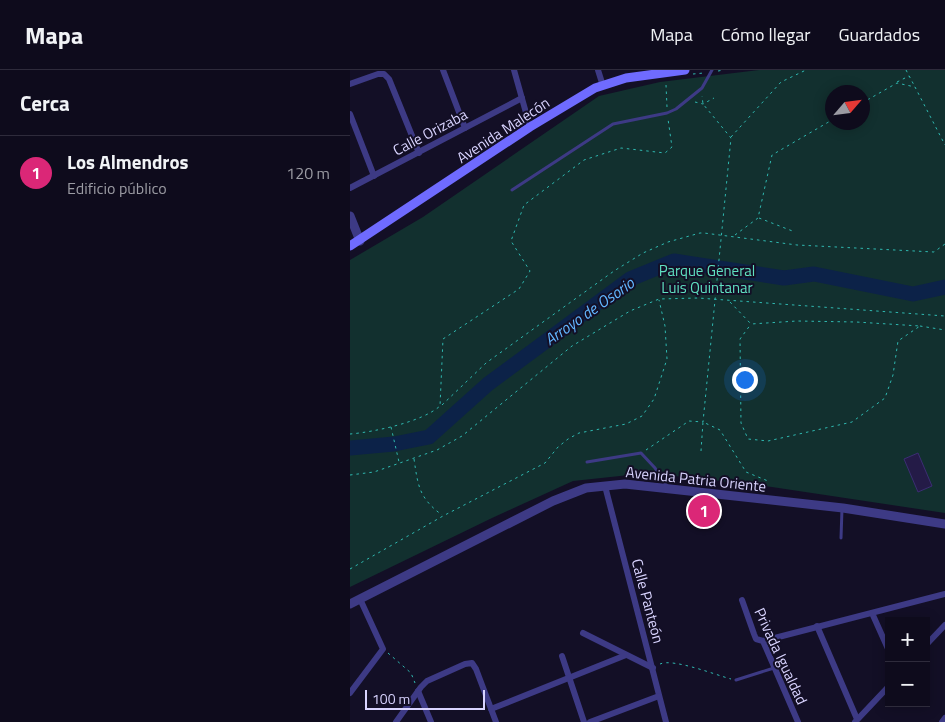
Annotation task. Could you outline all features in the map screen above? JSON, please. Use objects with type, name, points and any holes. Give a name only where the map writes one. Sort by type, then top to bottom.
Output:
[{"type":"main road","name":"Avenida Malecón","points":[[350,246],[530,127],[596,88],[626,78],[686,73]]},
{"type":"street","points":[[443,70],[466,128]]},
{"type":"street","points":[[514,70],[530,127]]},
{"type":"street","points":[[598,70],[603,86]]},
{"type":"street","points":[[350,84],[378,74],[384,74],[389,79],[419,153]]},
{"type":"street","name":"Calle Orizaba","points":[[350,188],[522,98]]},
{"type":"street","points":[[350,114],[374,176]]},
{"type":"street","points":[[350,216],[360,241]]},
{"type":"street","name":"Avenida Patria Oriente","points":[[350,604],[553,502],[586,488],[625,484],[842,508],[945,524]]},
{"type":"street","name":"Calle Panteón","points":[[605,486],[666,722]]},
{"type":"street","points":[[763,641],[945,594]]},
{"type":"street","points":[[350,693],[384,649],[360,598]]},
{"type":"street","name":"Privada Igualdad","points":[[742,600],[756,639],[763,641],[798,722]]},
{"type":"street","points":[[872,613],[885,642]]},
{"type":"street","points":[[930,641],[945,625]]},
{"type":"street","points":[[816,626],[856,721],[885,690]]},
{"type":"street","points":[[583,633],[653,668]]},
{"type":"street","points":[[491,709],[626,655]]},
{"type":"street","points":[[562,656],[584,722]]},
{"type":"street","points":[[396,722],[427,681],[465,664],[472,663],[496,722]]},
{"type":"street","points":[[418,691],[430,722]]},
{"type":"street","points":[[590,722],[659,696]]},
{"type":"street","points":[[942,722],[945,718]]},
{"type":"lane","points":[[512,190],[613,124],[667,113],[702,88],[712,71]]},
{"type":"lane","points":[[587,462],[641,453],[655,468],[669,489]]},
{"type":"lane","points":[[841,538],[842,508]]},
{"type":"lane","points":[[736,680],[775,668]]},
{"type":"path","points":[[686,73],[724,70]]},
{"type":"path","points":[[701,451],[730,138],[781,82],[806,70]]},
{"type":"path","points":[[906,70],[945,144]]},
{"type":"path","points":[[870,98],[909,76]]},
{"type":"path","points":[[897,83],[915,87]]},
{"type":"path","points":[[440,406],[443,339],[519,289],[530,270],[511,241],[524,205],[584,160],[621,148],[665,153],[672,147],[667,113],[666,85]]},
{"type":"path","points":[[703,104],[714,98]]},
{"type":"path","points":[[687,100],[703,104],[730,138]]},
{"type":"path","points":[[735,236],[758,218],[772,155],[825,124]]},
{"type":"path","points":[[758,218],[795,232]]},
{"type":"path","points":[[350,434],[391,426],[433,412],[486,363],[614,271],[668,242],[700,232],[797,245],[934,252],[945,244]]},
{"type":"path","points":[[350,569],[443,516],[546,464],[558,447],[579,433],[626,424],[642,416],[654,399],[666,359],[665,326],[659,299]]},
{"type":"path","points":[[350,475],[374,472],[437,450],[462,436],[572,346],[630,311],[659,299],[715,300],[945,316]]},
{"type":"path","points":[[729,301],[751,324]]},
{"type":"path","points":[[751,324],[797,321],[856,322],[920,326],[945,330]]},
{"type":"path","points":[[751,324],[740,339],[741,423],[748,439],[768,441],[852,422],[886,398],[893,375],[898,342],[920,326]]},
{"type":"path","points":[[641,453],[689,421],[703,422],[720,430],[746,472],[768,482]]},
{"type":"path","points":[[391,426],[399,463]]},
{"type":"path","points":[[414,458],[418,486],[423,497],[430,507],[443,516]]},
{"type":"path","points":[[384,649],[411,673],[418,691]]},
{"type":"path","points":[[653,668],[664,662],[736,680]]},
{"type":"green space","name":"Parque General Luis Quintanar","points":[[759,70],[945,70],[945,513],[772,487],[648,473],[573,481],[350,587],[350,260],[423,217],[599,96],[660,82]]},
{"type":"building","points":[[918,453],[932,486],[918,492],[904,459]]},
{"type":"waterway","name":"Arroyo de Osorio","points":[[350,448],[394,444],[429,437],[488,384],[630,279],[674,261],[784,278],[814,274],[913,294],[945,287]]},
{"type":"place","name":"Los Almendros","points":[[704,511]]}]
